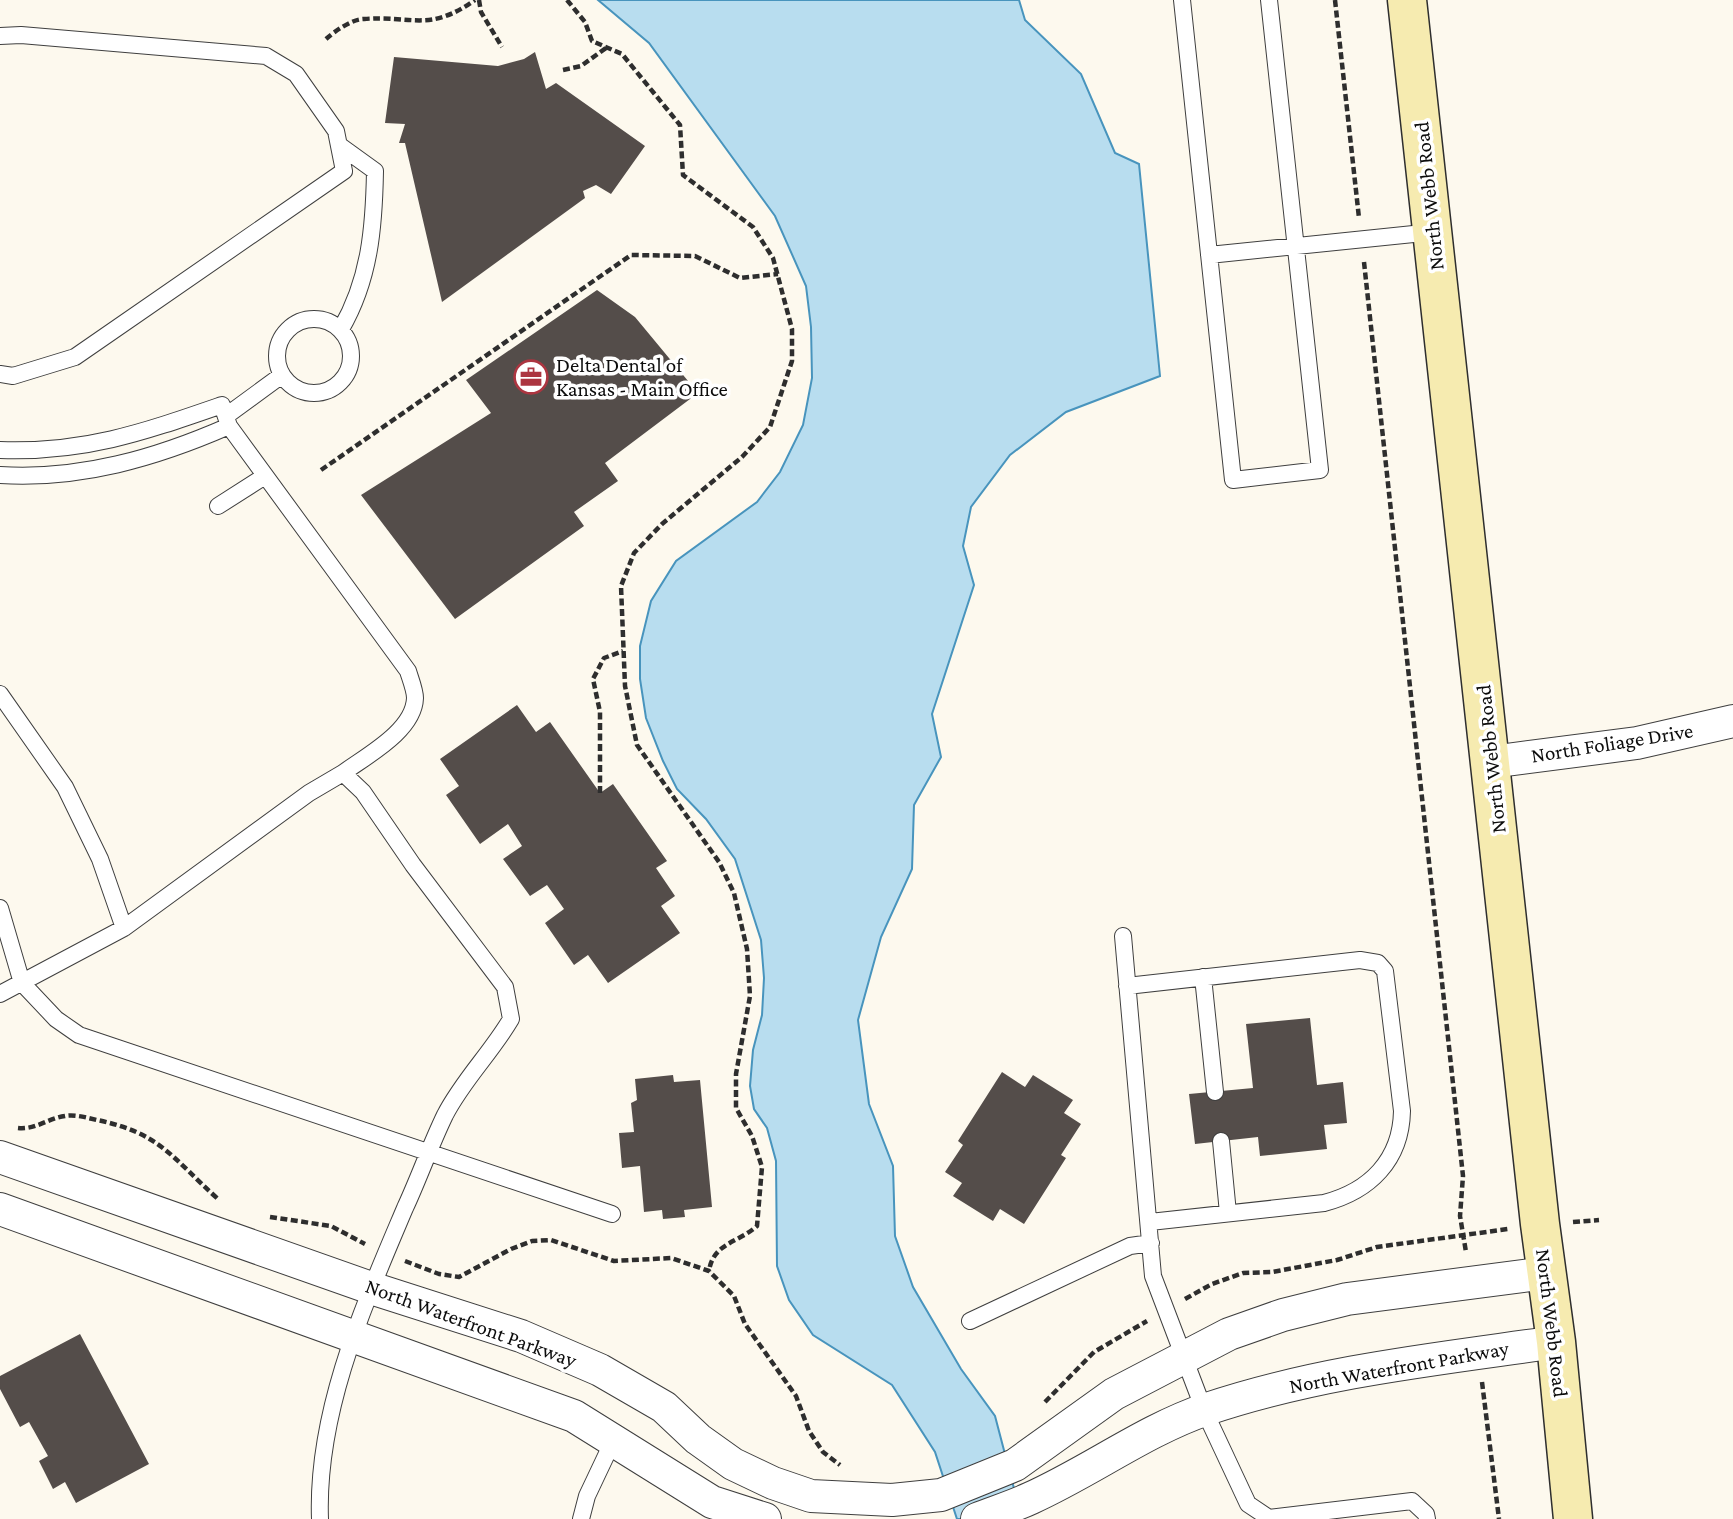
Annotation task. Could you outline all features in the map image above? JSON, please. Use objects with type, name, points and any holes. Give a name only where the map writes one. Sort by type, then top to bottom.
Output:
[{"type":"main road","name":"North Webb Road","points":[[1407,0],[1546,1273],[1556,1342],[1573,1519]]},
{"type":"street","name":"North Foliage Drive","points":[[1491,762],[1637,743],[1733,721]]},
{"type":"street","name":"North Waterfront Parkway","points":[[0,1157],[371,1288],[521,1336],[600,1370],[664,1407],[698,1439],[733,1464],[773,1483],[811,1496],[892,1500],[941,1495],[1015,1465],[1114,1394],[1229,1334],[1283,1315],[1347,1299],[1546,1273]]},
{"type":"street","points":[[0,1209],[574,1416],[712,1502],[765,1519]]},
{"type":"street","name":"North Waterfront Parkway","points":[[977,1519],[1031,1498],[1132,1444],[1204,1410],[1295,1383],[1375,1367],[1556,1342]]},
{"type":"lane","points":[[1182,0],[1233,480],[1320,470],[1269,0]]},
{"type":"lane","points":[[0,37],[21,35],[266,56],[296,74],[336,131],[344,171],[75,357],[13,376],[0,374]]},
{"type":"lane","points":[[339,145],[375,170],[370,248],[352,309],[341,329]]},
{"type":"lane","points":[[1209,255],[1433,232]]},
{"type":"lane","points":[[318,318],[341,329],[348,339],[351,364],[339,384],[329,390],[306,392],[295,388],[282,375],[276,357],[278,345],[293,324],[318,318]]},
{"type":"lane","points":[[0,475],[71,474],[138,460],[228,421],[282,375]]},
{"type":"lane","points":[[0,450],[28,451],[93,446],[137,435],[222,405],[228,421],[265,476],[408,671],[415,697],[409,719],[383,743],[343,773],[309,793],[124,928],[0,994]]},
{"type":"lane","points":[[218,506],[265,476]]},
{"type":"lane","points":[[0,694],[65,787],[100,859],[124,928]]},
{"type":"lane","points":[[320,1519],[327,1433],[354,1336],[371,1288],[446,1115],[470,1073],[511,1019],[505,987],[412,865],[363,792],[343,773]]},
{"type":"lane","points":[[0,908],[22,983],[56,1019],[79,1035],[612,1213]]},
{"type":"lane","points":[[1123,936],[1153,1276],[1204,1410],[1248,1504],[1269,1519],[1412,1501],[1426,1514],[1427,1519]]},
{"type":"lane","points":[[1128,986],[1360,960],[1378,963],[1385,971],[1402,1111],[1402,1134],[1388,1161],[1367,1183],[1347,1197],[1324,1203],[1150,1222]]},
{"type":"lane","points":[[1203,977],[1216,1092]]},
{"type":"lane","points":[[1221,1141],[1228,1213]]},
{"type":"lane","points":[[970,1321],[1130,1246],[1151,1243]]},
{"type":"lane","points":[[581,1519],[587,1496],[613,1441]]},
{"type":"path","points":[[326,38],[362,18],[420,22],[454,15],[477,0],[489,29],[502,47]]},
{"type":"path","points":[[568,0],[585,22],[592,41],[622,54],[680,125],[683,176],[753,227],[773,258],[792,328],[792,360],[770,427],[743,457],[662,524],[634,553],[621,586],[622,650],[637,745],[719,862],[734,893],[747,949],[750,996],[736,1074],[736,1108],[752,1136],[762,1167],[757,1226],[741,1240],[723,1245],[711,1257],[709,1271]]},
{"type":"path","points":[[1335,0],[1463,1176],[1460,1216],[1470,1283]]},
{"type":"path","points":[[563,70],[581,66],[607,48]]},
{"type":"path","points":[[321,470],[631,255],[695,256],[740,278],[778,274]]},
{"type":"path","points":[[600,793],[600,712],[593,679],[604,658],[622,650]]},
{"type":"path","points":[[14,1128],[27,1129],[66,1115],[129,1126],[160,1144],[186,1165],[223,1203]]},
{"type":"path","points":[[258,1215],[331,1226],[386,1253],[439,1274],[459,1277],[510,1249],[532,1241],[551,1240],[614,1261],[671,1258],[709,1271],[734,1296],[745,1324],[796,1396],[816,1442],[823,1452],[845,1468]]},
{"type":"path","points":[[1478,1353],[1499,1519]]},
{"type":"water","points":[[598,0],[1019,0],[1025,20],[1081,74],[1115,153],[1139,164],[1160,376],[1066,412],[1010,455],[971,507],[963,546],[974,585],[932,714],[941,757],[914,805],[912,869],[881,937],[858,1020],[869,1104],[893,1166],[895,1236],[913,1287],[961,1369],[995,1416],[1022,1519],[957,1519],[935,1452],[892,1385],[813,1335],[789,1300],[777,1266],[776,1161],[767,1128],[754,1109],[750,1086],[753,1050],[762,1015],[764,978],[761,940],[735,859],[706,819],[677,789],[663,761],[646,718],[640,679],[640,646],[651,601],[676,561],[757,502],[780,472],[803,425],[812,378],[811,327],[806,286],[775,216],[649,43]]},
{"type":"building","points":[[535,52],[546,89],[556,83],[645,146],[611,194],[596,185],[583,191],[585,198],[442,302],[405,143],[399,143],[405,124],[385,123],[394,57],[498,66],[524,59]]},
{"type":"building","points":[[597,290],[635,317],[698,393],[605,463],[618,481],[574,512],[584,526],[455,619],[361,495],[491,413],[466,380]]},
{"type":"building","points":[[517,705],[536,732],[550,722],[600,793],[613,784],[667,861],[656,868],[675,896],[661,906],[680,933],[608,983],[588,955],[574,965],[545,923],[564,909],[547,885],[530,896],[503,859],[522,846],[508,824],[480,844],[446,795],[459,786],[440,759]]},
{"type":"building","points":[[1310,1018],[1317,1085],[1343,1082],[1347,1123],[1324,1125],[1327,1149],[1260,1156],[1258,1137],[1195,1144],[1189,1094],[1253,1088],[1246,1024]]},
{"type":"building","points":[[1002,1072],[1025,1087],[1033,1075],[1073,1100],[1064,1113],[1081,1124],[1061,1155],[1066,1158],[1024,1224],[1000,1209],[993,1221],[953,1196],[962,1183],[945,1172],[963,1145],[958,1141]]},
{"type":"building","points":[[673,1075],[674,1082],[700,1080],[712,1207],[684,1210],[685,1217],[663,1219],[662,1210],[644,1212],[640,1166],[622,1168],[619,1133],[634,1132],[631,1103],[637,1100],[635,1079]]},
{"type":"building","points":[[80,1334],[149,1464],[76,1503],[65,1482],[53,1489],[39,1461],[48,1456],[29,1422],[20,1427],[0,1389],[0,1376]]},
{"type":"place","name":"Delta Dental of Kansas - Main Office","points":[[531,377]]}]
